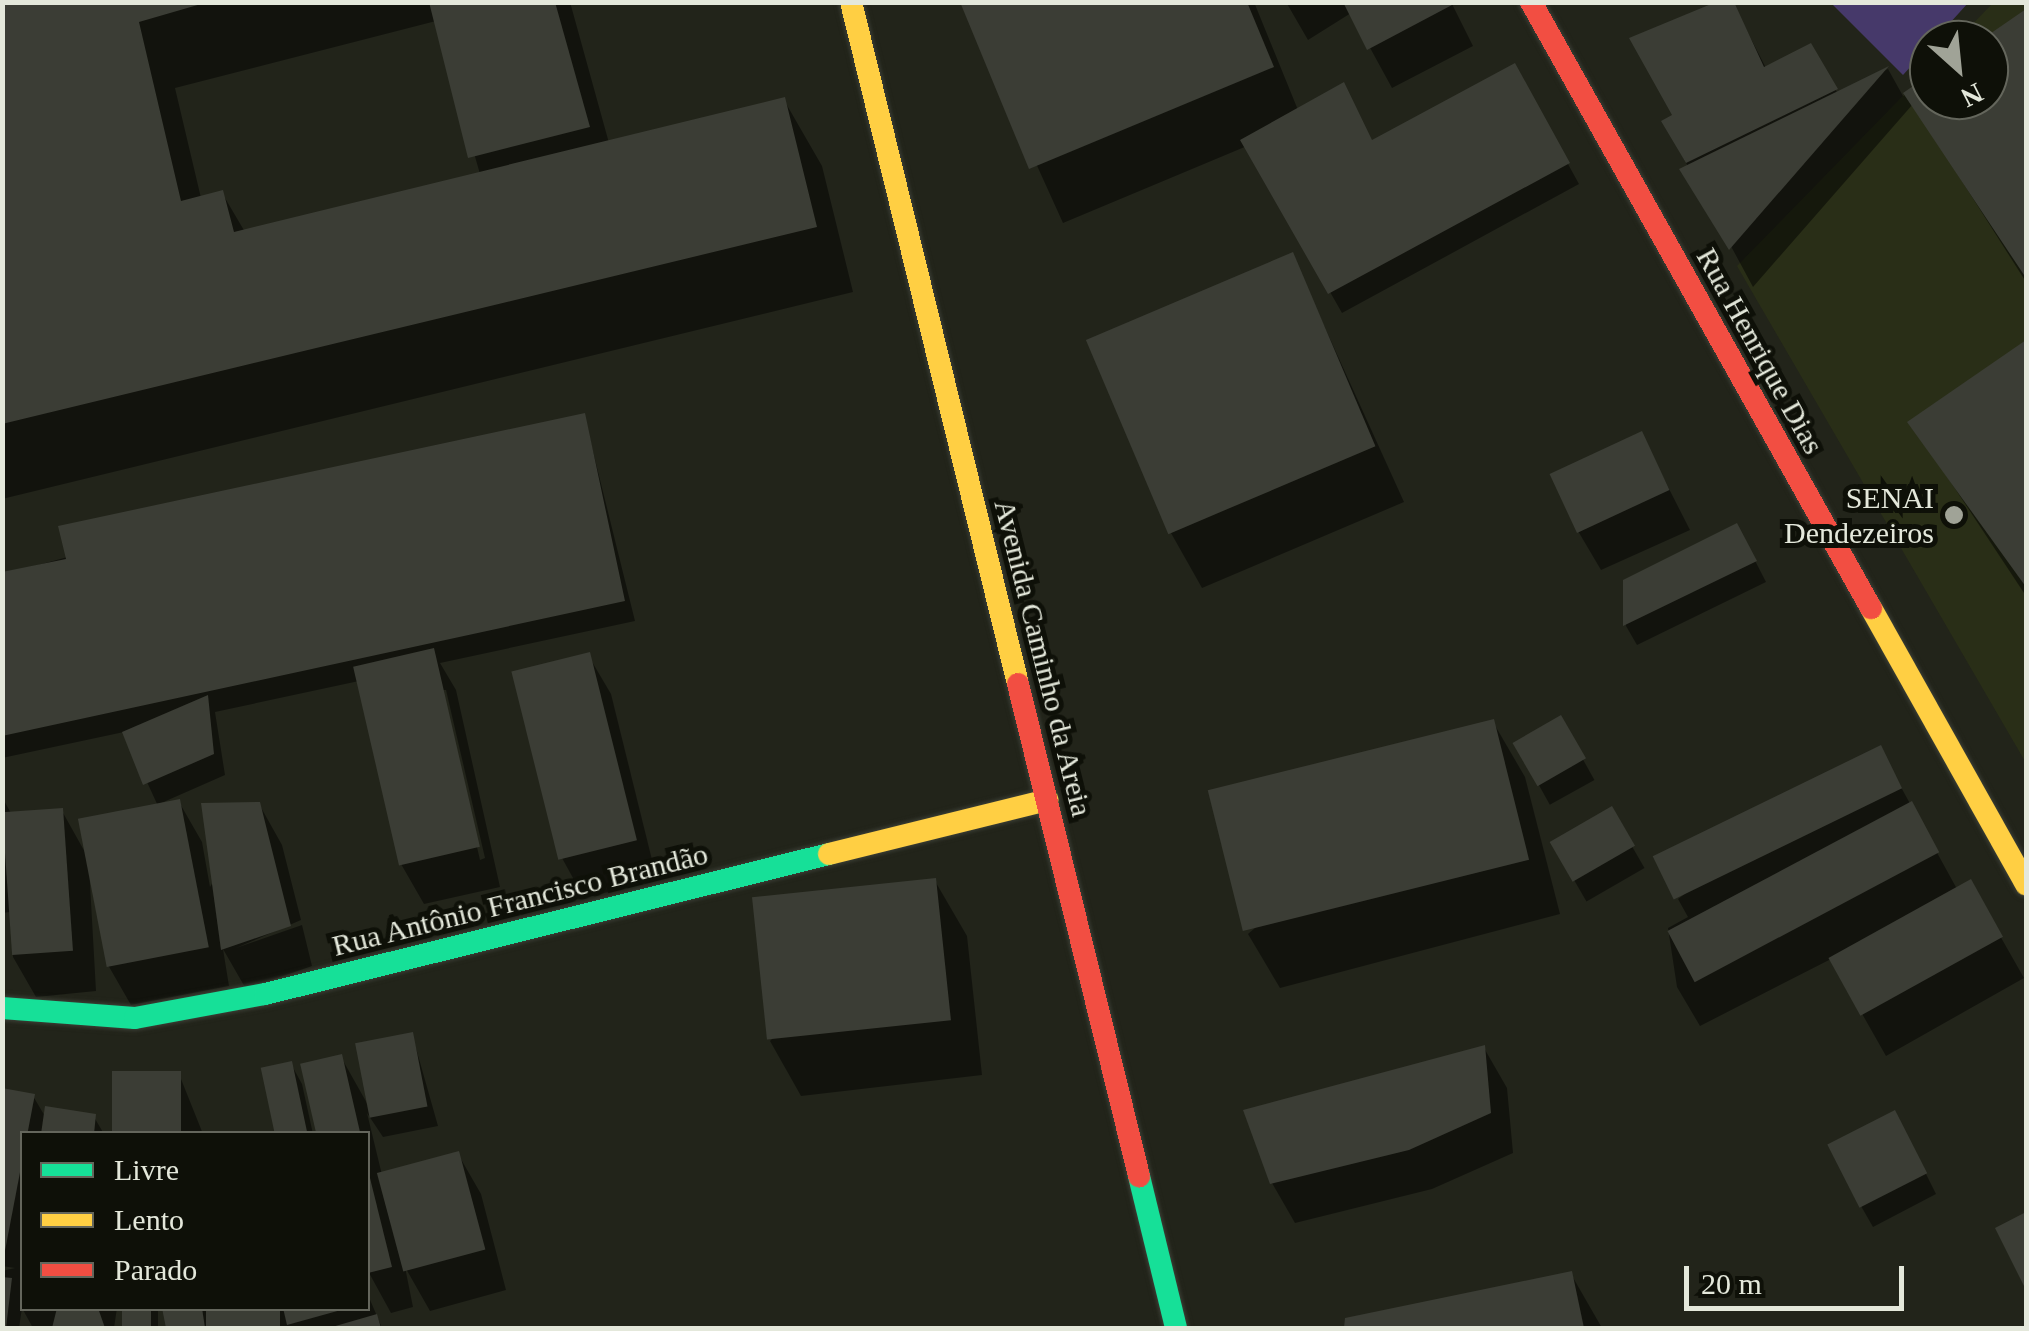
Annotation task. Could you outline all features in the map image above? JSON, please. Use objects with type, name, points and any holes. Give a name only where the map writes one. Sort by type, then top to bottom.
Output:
[{"type":"street","name":"Avenida Caminho da Areia","points":[[851,2],[1176,1328]]},
{"type":"street","name":"Rua Henrique Dias","points":[[1532,2],[2026,884]]},
{"type":"street","name":"Rua Antônio Francisco Brandão","points":[[2,1008],[135,1018],[264,994],[1047,800]]},
{"type":"shaded area","points":[[1831,3],[1968,3],[1953,20],[1909,20],[1909,68],[1903,75]]},
{"type":"shaded area","name":"SENAI Dendezeiros","points":[[1993,3],[2026,3],[2026,763],[1737,266],[1909,90],[1909,120],[2009,120],[2009,20],[1976,20]]},
{"type":"building","points":[[2,2],[208,2],[139,22],[181,201],[223,190],[234,232],[785,97],[817,227],[2,424]]},
{"type":"building","points":[[429,2],[555,2],[590,127],[468,158]]},
{"type":"building","points":[[960,2],[1247,2],[1274,67],[1029,169]]},
{"type":"building","points":[[1343,2],[1451,2],[1452,5],[1367,50]]},
{"type":"building","points":[[1716,2],[1734,2],[1764,67],[1811,43],[1838,89],[1686,163],[1661,121],[1672,115],[1629,38]]},
{"type":"building","points":[[2026,9],[2026,278],[1921,120],[2009,120],[2009,21]]},
{"type":"building","points":[[1515,63],[1570,163],[1328,294],[1240,140],[1344,82],[1372,140]]},
{"type":"building","points":[[1889,66],[1729,250],[1679,169]]},
{"type":"building","points":[[1293,252],[1375,446],[1168,534],[1086,340]]},
{"type":"building","points":[[2026,340],[2026,587],[1907,422]]},
{"type":"building","points":[[585,413],[625,601],[2,736],[2,572],[66,559],[58,526]]},
{"type":"building","points":[[1642,431],[1669,490],[1577,533],[1550,474]]},
{"type":"building","points":[[1737,523],[1757,561],[1623,626],[1623,580]]},
{"type":"building","points":[[434,648],[480,847],[399,865],[353,667]]},
{"type":"building","points":[[590,652],[637,840],[558,860],[511,672]]},
{"type":"building","points":[[208,695],[214,754],[143,785],[122,732]]},
{"type":"building","points":[[1561,715],[1586,758],[1538,786],[1513,743]]},
{"type":"building","points":[[1494,719],[1529,860],[1243,931],[1208,790]]},
{"type":"building","points":[[1881,745],[1902,788],[1674,899],[1653,856]]},
{"type":"building","points":[[180,799],[209,947],[107,967],[78,819]]},
{"type":"building","points":[[1912,801],[1939,852],[1695,982],[1667,931]]},
{"type":"building","points":[[260,802],[291,926],[221,950],[201,803]]},
{"type":"building","points":[[1612,806],[1635,846],[1573,882],[1550,842]]},
{"type":"building","points":[[63,808],[73,951],[12,955],[2,812]]},
{"type":"building","points":[[936,878],[951,1020],[767,1040],[752,897]]},
{"type":"building","points":[[1971,879],[2003,937],[1860,1016],[1828,958]]},
{"type":"building","points":[[413,1032],[428,1107],[370,1118],[355,1043]]},
{"type":"building","points":[[1485,1045],[1491,1113],[1409,1150],[1270,1184],[1243,1110]]},
{"type":"building","points":[[342,1054],[360,1131],[316,1131],[300,1064]]},
{"type":"building","points":[[292,1061],[307,1131],[274,1131],[261,1068]]},
{"type":"building","points":[[112,1071],[181,1071],[181,1131],[112,1131]]},
{"type":"building","points":[[2,1088],[35,1094],[28,1131],[20,1131],[20,1172],[2,1256]]},
{"type":"building","points":[[45,1106],[96,1114],[94,1131],[41,1131]]},
{"type":"building","points":[[1895,1110],[1927,1173],[1860,1208],[1827,1145]]},
{"type":"building","points":[[459,1151],[485,1250],[403,1272],[377,1173]]},
{"type":"building","points":[[370,1178],[392,1267],[370,1272]]},
{"type":"building","points":[[2026,1212],[2026,1290],[1995,1228]]},
{"type":"building","points":[[1572,1271],[1584,1328],[1344,1328],[1345,1318]]},
{"type":"building","points":[[2,1277],[12,1278],[6,1328],[2,1328]]},
{"type":"building","points":[[56,1311],[99,1311],[105,1328],[52,1328]]},
{"type":"building","points":[[122,1311],[151,1311],[151,1328],[122,1328]]},
{"type":"building","points":[[163,1311],[202,1311],[205,1328],[166,1328]]},
{"type":"building","points":[[206,1311],[280,1311],[280,1328],[206,1328]]},
{"type":"building","points":[[284,1311],[337,1311],[287,1325]]},
{"type":"building","points":[[377,1314],[381,1328],[332,1328],[332,1327]]},
{"type":"traffic: fast","points":[[2,1008],[135,1018],[265,994],[829,854]]},
{"type":"traffic: fast","points":[[1139,1176],[1176,1328]]},
{"type":"traffic: slow","points":[[851,2],[1018,684]]},
{"type":"traffic: slow","points":[[1871,608],[2026,884]]},
{"type":"traffic: slow","points":[[829,854],[1047,800]]},
{"type":"traffic: jam","points":[[1531,2],[1871,608]]},
{"type":"traffic: jam","points":[[1018,684],[1139,1176]]},
{"type":"place","name":"SENAI Dendezeiros","points":[[1954,515]]}]
